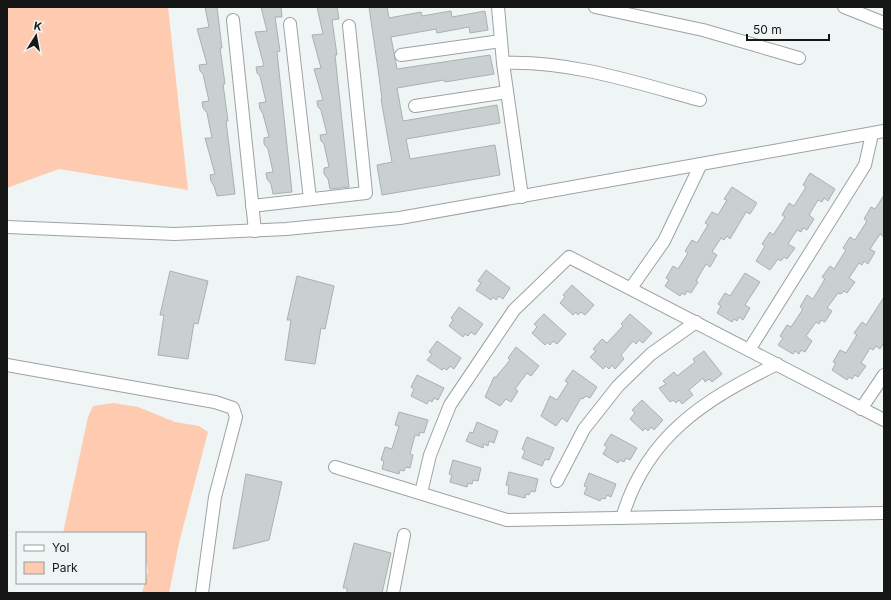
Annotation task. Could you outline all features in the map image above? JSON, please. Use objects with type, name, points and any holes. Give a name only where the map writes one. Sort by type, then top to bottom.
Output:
[{"type":"street","points":[[498,7],[503,63],[522,196]]},
{"type":"street","points":[[595,7],[703,30],[799,58]]},
{"type":"street","points":[[844,7],[884,22]]},
{"type":"street","points":[[233,20],[254,231]]},
{"type":"street","points":[[290,24],[310,200]]},
{"type":"street","points":[[252,206],[366,193],[349,26]]},
{"type":"street","points":[[402,55],[501,42]]},
{"type":"street","points":[[503,63],[542,64],[588,72],[700,100]]},
{"type":"street","points":[[415,106],[507,92]]},
{"type":"street","points":[[7,228],[175,234],[286,229],[400,218],[884,131]]},
{"type":"street","points":[[749,350],[865,165],[872,134]]},
{"type":"street","points":[[631,288],[664,241],[701,164]]},
{"type":"street","points":[[420,493],[430,455],[450,405],[514,310],[546,277],[569,257],[884,420]]},
{"type":"street","points":[[557,482],[584,429],[618,386],[651,354],[696,322]]},
{"type":"street","points":[[622,518],[629,494],[663,440],[694,412],[744,381],[776,364]]},
{"type":"street","points":[[7,365],[215,402],[233,408],[236,417],[215,497],[202,593]]},
{"type":"street","points":[[861,409],[884,375]]},
{"type":"street","points":[[335,467],[507,520],[884,513]]},
{"type":"street","points":[[393,593],[404,535]]},
{"type":"green space","points":[[7,7],[168,7],[188,190],[59,169],[7,188]]},
{"type":"green space","points":[[113,403],[138,407],[175,422],[199,426],[208,432],[179,543],[169,593],[142,593],[144,584],[146,584],[148,571],[146,564],[146,532],[63,532],[88,417],[93,406]]},
{"type":"building","points":[[205,7],[217,7],[222,48],[220,48],[225,84],[223,84],[228,121],[226,121],[235,194],[217,196],[210,175],[215,174],[205,138],[212,138],[207,113],[203,108],[202,102],[209,101],[203,74],[200,71],[199,65],[207,64],[197,29],[209,27]]},
{"type":"building","points":[[261,7],[281,7],[282,17],[275,17],[280,51],[277,52],[292,192],[273,194],[271,184],[267,179],[266,173],[273,172],[268,149],[264,144],[264,138],[269,137],[259,103],[266,102],[260,76],[257,73],[256,67],[264,66],[255,32],[267,31]]},
{"type":"building","points":[[317,7],[337,7],[339,19],[332,20],[337,55],[335,55],[349,187],[330,189],[328,179],[324,174],[324,168],[329,167],[324,144],[321,141],[320,135],[327,134],[321,110],[318,107],[317,101],[323,100],[314,69],[321,68],[312,35],[323,34]]},
{"type":"building","points":[[369,7],[387,7],[389,18],[421,12],[422,16],[451,11],[452,17],[485,11],[488,30],[470,33],[469,27],[437,33],[436,29],[391,37],[397,69],[490,55],[494,74],[445,82],[444,80],[397,88],[403,121],[497,105],[500,123],[406,139],[410,159],[495,145],[500,175],[382,195],[377,165],[392,162],[381,99]]},
{"type":"building","points":[[810,173],[835,189],[828,201],[824,198],[822,202],[818,200],[809,215],[814,219],[807,230],[803,228],[801,232],[797,230],[788,244],[795,248],[787,259],[784,257],[781,261],[778,259],[770,270],[756,261],[765,246],[762,244],[770,232],[773,235],[785,217],[782,215],[789,203],[794,206],[806,187],[803,185]]},
{"type":"building","points":[[732,187],[757,203],[750,214],[746,212],[730,239],[727,236],[724,240],[721,238],[712,252],[717,255],[710,267],[706,264],[691,293],[687,291],[685,295],[682,293],[680,296],[665,286],[669,280],[666,278],[673,266],[678,269],[688,253],[685,251],[692,240],[697,243],[708,225],[705,223],[712,212],[718,215],[727,200],[724,199]]},
{"type":"building","points":[[884,195],[884,237],[880,234],[870,249],[875,252],[868,264],[864,261],[862,265],[859,263],[849,278],[855,282],[847,293],[844,291],[841,294],[838,293],[827,308],[832,311],[825,322],[821,320],[819,324],[816,322],[806,336],[812,341],[805,352],[801,350],[799,354],[795,351],[793,354],[778,345],[783,338],[780,336],[787,325],[791,327],[803,309],[800,307],[807,295],[813,299],[825,279],[822,277],[830,266],[834,269],[846,250],[843,248],[850,237],[855,240],[867,221],[864,219],[871,207],[875,209]]},
{"type":"building","points":[[486,270],[510,288],[503,299],[499,296],[496,300],[493,297],[491,300],[476,290],[481,283],[478,281]]},
{"type":"building","points":[[170,271],[208,281],[198,324],[194,323],[188,359],[158,355],[164,315],[160,315]]},
{"type":"building","points":[[745,273],[760,282],[745,305],[750,308],[743,320],[739,317],[737,321],[734,319],[732,322],[717,313],[721,306],[718,304],[725,293],[730,296]]},
{"type":"building","points":[[297,276],[334,286],[325,329],[321,328],[315,364],[285,360],[291,320],[287,320]]},
{"type":"building","points":[[572,285],[594,305],[585,315],[581,312],[578,315],[576,312],[573,315],[560,303],[565,297],[563,295]]},
{"type":"building","points":[[884,297],[884,342],[880,349],[876,346],[873,350],[870,348],[861,363],[866,366],[858,377],[855,375],[852,379],[849,377],[847,380],[832,370],[836,363],[833,362],[840,350],[846,353],[857,335],[854,333],[862,322],[866,325]]},
{"type":"building","points":[[459,307],[483,324],[475,335],[471,332],[468,336],[465,334],[463,337],[449,326],[453,320],[451,318]]},
{"type":"building","points":[[544,314],[566,334],[557,344],[553,341],[550,345],[547,342],[545,345],[532,333],[537,327],[534,324]]},
{"type":"building","points":[[630,314],[652,333],[643,343],[639,340],[636,344],[633,341],[621,355],[624,359],[615,369],[612,365],[609,369],[606,366],[603,369],[590,357],[596,351],[593,349],[602,339],[607,343],[623,326],[621,324]]},
{"type":"building","points":[[437,341],[461,358],[454,369],[450,366],[447,370],[444,368],[442,370],[427,360],[432,354],[429,352]]},
{"type":"building","points":[[516,347],[539,366],[531,376],[527,373],[515,389],[518,391],[511,402],[506,399],[500,406],[485,397],[494,377],[496,377],[510,360],[508,358]]},
{"type":"building","points":[[704,351],[722,374],[712,382],[709,379],[705,382],[703,378],[689,390],[693,395],[682,404],[679,400],[676,403],[673,400],[670,402],[659,388],[666,384],[663,381],[674,372],[677,376],[695,362],[693,359]]},
{"type":"building","points":[[573,370],[597,387],[590,398],[586,396],[583,399],[581,398],[567,422],[562,418],[556,426],[541,416],[550,396],[557,400],[568,383],[565,381]]},
{"type":"building","points":[[417,375],[444,388],[438,400],[434,398],[432,402],[429,400],[427,404],[411,396],[414,389],[411,387]]},
{"type":"building","points":[[642,400],[663,420],[654,430],[651,427],[648,431],[645,428],[643,431],[630,419],[635,413],[632,410]]},
{"type":"building","points":[[399,412],[428,420],[424,433],[420,432],[419,436],[415,435],[410,454],[413,455],[410,468],[406,467],[404,471],[400,470],[399,474],[382,469],[384,461],[381,460],[385,447],[392,449],[399,426],[395,425]]},
{"type":"building","points":[[477,422],[498,431],[494,443],[489,441],[488,446],[484,444],[483,448],[466,441],[470,432],[473,433]]},
{"type":"building","points":[[611,434],[637,448],[630,460],[626,458],[624,462],[620,460],[618,463],[603,454],[607,447],[604,445]]},
{"type":"building","points":[[527,437],[554,448],[549,460],[545,459],[542,466],[522,458],[525,451],[522,449]]},
{"type":"building","points":[[453,460],[481,468],[478,481],[473,480],[472,484],[468,483],[467,487],[450,482],[452,475],[449,474]]},
{"type":"building","points":[[509,472],[538,479],[535,492],[531,491],[529,495],[526,494],[525,498],[508,494],[509,486],[506,485]]},
{"type":"building","points":[[589,473],[616,484],[611,497],[607,495],[605,499],[602,498],[600,501],[584,494],[587,487],[584,486]]},
{"type":"building","points":[[246,474],[282,482],[269,540],[233,549]]},
{"type":"building","points":[[354,543],[391,553],[382,593],[347,593],[347,588],[343,588]]}]
